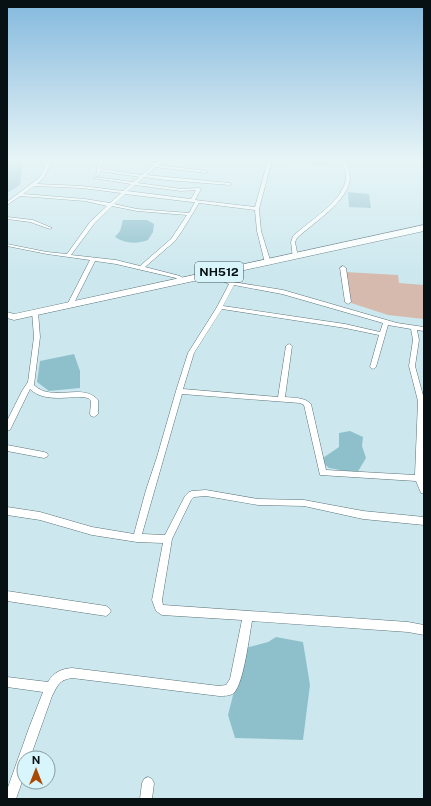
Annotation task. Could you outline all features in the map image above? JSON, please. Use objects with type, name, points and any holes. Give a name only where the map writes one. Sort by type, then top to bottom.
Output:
[{"type":"highway","name":"NH512","points":[[7,315],[14,317],[424,228]]},
{"type":"street","points":[[7,204],[16,198]]},
{"type":"street","points":[[54,198],[85,200],[137,210],[190,214]]},
{"type":"street","points":[[68,256],[92,223],[118,198]]},
{"type":"street","points":[[164,198],[257,209]]},
{"type":"street","points":[[141,268],[174,240],[190,214],[195,198]]},
{"type":"street","points":[[260,198],[257,209],[259,231],[268,263]]},
{"type":"street","points":[[295,257],[293,242],[295,237],[325,212],[338,198]]},
{"type":"street","points":[[7,218],[31,221],[50,228]]},
{"type":"street","points":[[7,245],[141,268],[178,277],[182,280]]},
{"type":"street","points":[[70,305],[93,259]]},
{"type":"street","points":[[343,268],[348,302]]},
{"type":"street","points":[[211,274],[232,283],[283,292],[386,322],[424,329]]},
{"type":"street","points":[[136,538],[161,457],[179,391],[192,353],[232,283]]},
{"type":"street","points":[[220,306],[345,326],[382,334]]},
{"type":"street","points":[[35,312],[37,337],[31,383],[33,389],[44,394],[58,396],[93,397],[95,400],[94,414]]},
{"type":"street","points":[[373,367],[386,322]]},
{"type":"street","points":[[414,328],[416,340],[412,366],[422,396],[419,478],[424,491]]},
{"type":"street","points":[[281,398],[289,346]]},
{"type":"street","points":[[7,428],[25,391],[31,383]]},
{"type":"street","points":[[179,391],[281,398],[302,401],[306,404],[323,473],[419,478]]},
{"type":"street","points":[[7,448],[44,455]]},
{"type":"street","points":[[424,522],[363,514],[304,503],[258,502],[218,494],[199,492],[192,494],[188,498],[168,539],[157,600],[159,608],[168,612],[408,627],[424,630]]},
{"type":"street","points":[[7,511],[40,516],[92,532],[136,538],[168,539]]},
{"type":"street","points":[[7,596],[106,611]]},
{"type":"street","points":[[27,750],[50,688],[59,676],[72,673],[219,691],[229,690],[235,681],[248,616]]},
{"type":"street","points":[[7,682],[50,688]]},
{"type":"street","points":[[10,799],[16,782]]},
{"type":"street","points":[[146,799],[148,783]]},
{"type":"shaded area","points":[[345,272],[398,275],[399,283],[424,285],[424,319],[388,315],[345,301]]},
{"type":"water","points":[[348,198],[370,198],[371,208],[349,207]]},
{"type":"water","points":[[123,220],[147,220],[154,224],[153,232],[148,240],[135,243],[123,241],[115,237],[120,231]]},
{"type":"water","points":[[74,354],[80,371],[80,388],[49,391],[37,382],[40,361]]},
{"type":"water","points":[[350,431],[363,437],[362,446],[366,458],[357,473],[329,468],[320,460],[339,447],[339,433]]},
{"type":"water","points":[[276,637],[303,642],[310,685],[303,740],[235,738],[228,715],[245,648],[268,642]]}]
